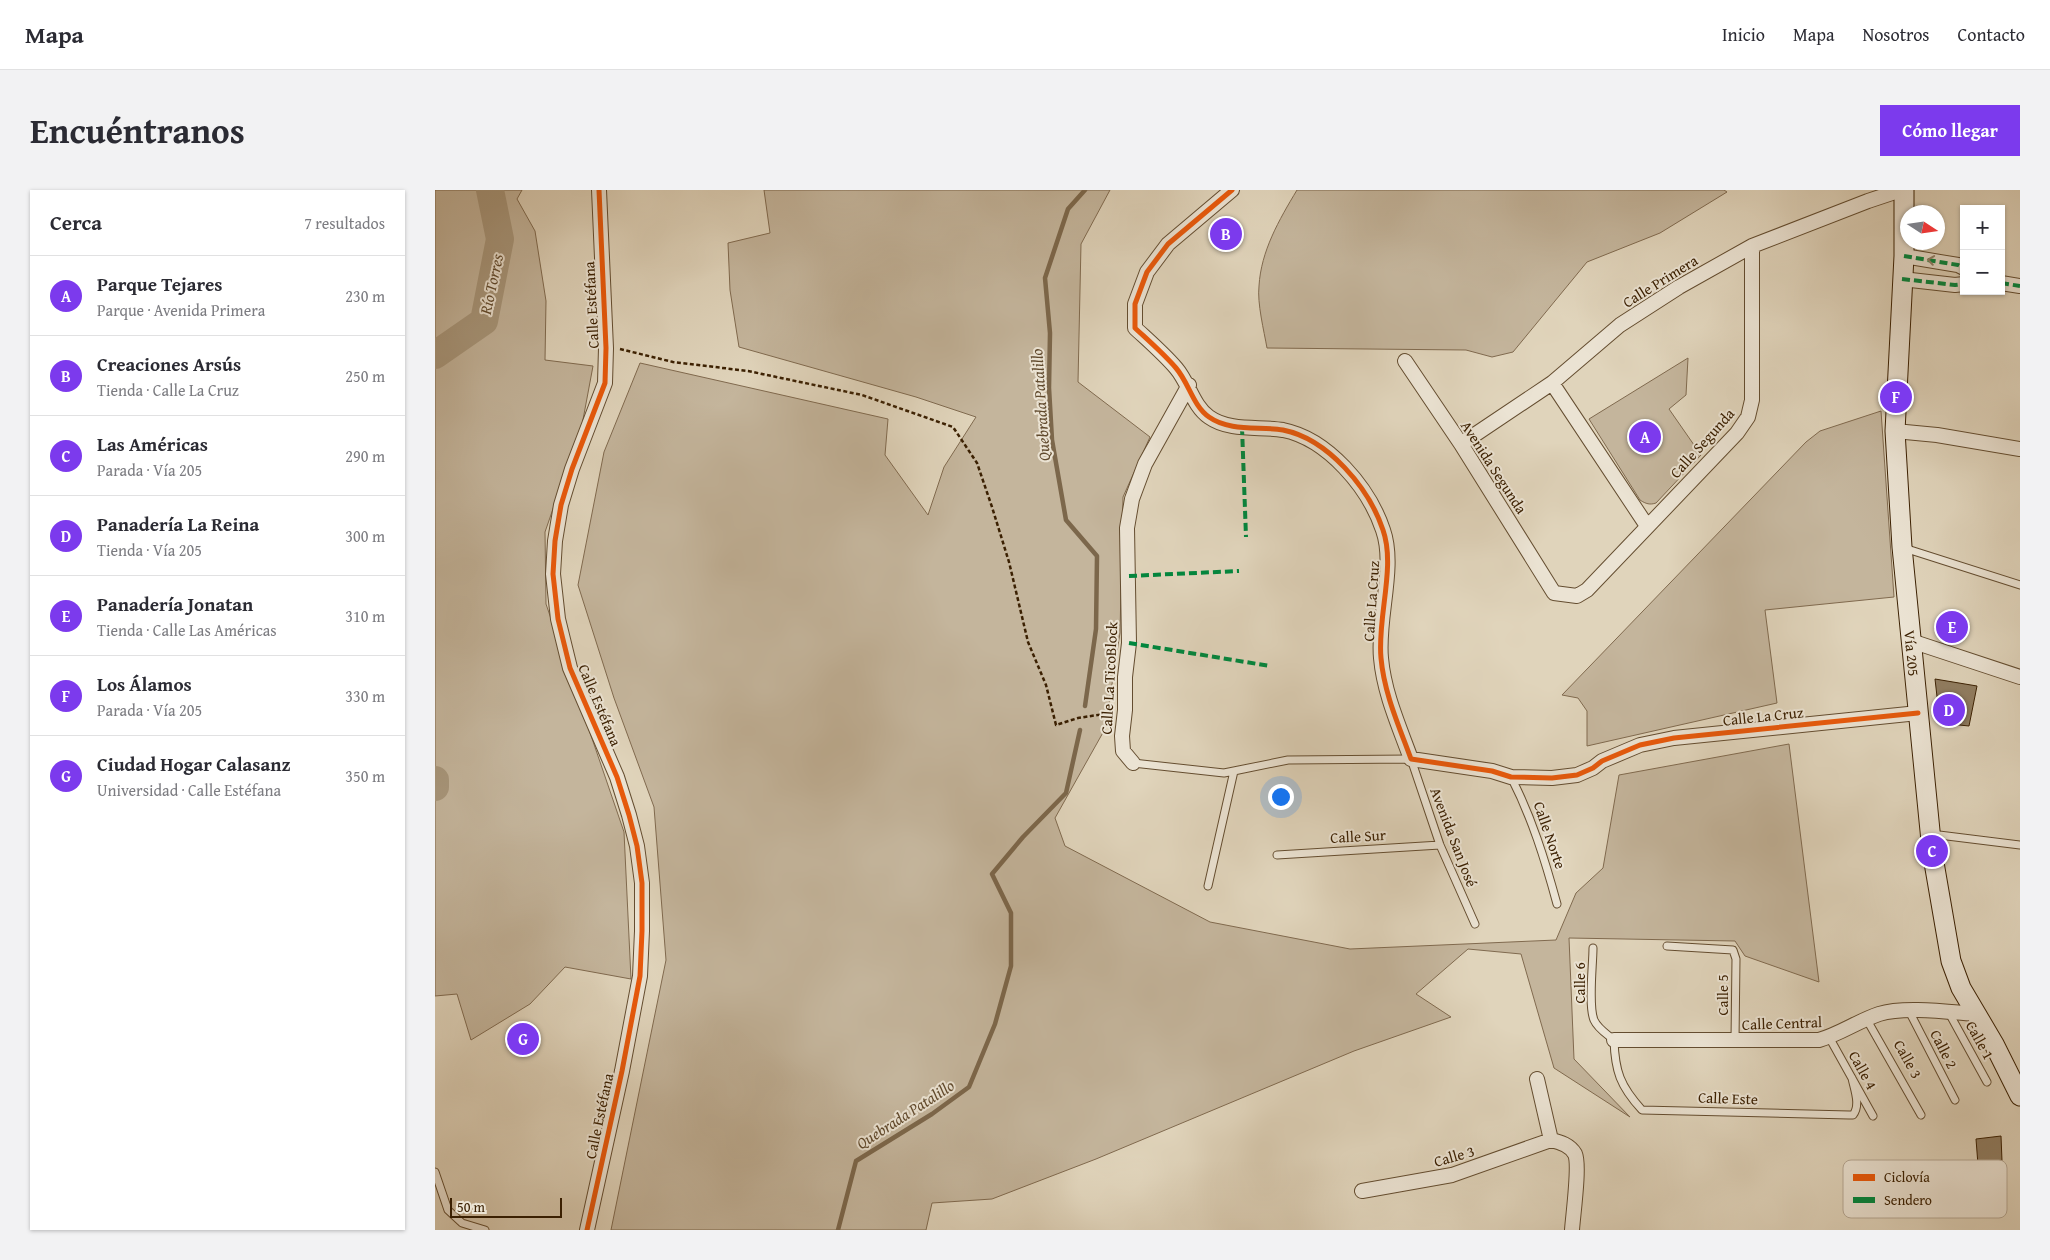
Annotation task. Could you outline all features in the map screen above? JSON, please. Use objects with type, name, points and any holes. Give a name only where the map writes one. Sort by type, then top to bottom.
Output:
[{"type":"main road","name":"Vía 205","points":[[1903,190],[1904,256],[1895,431],[1902,547],[1930,834],[1951,960],[1961,988],[2020,1096]]},
{"type":"street","name":"Calle Estéfana","points":[[587,1230],[622,1071],[640,976],[642,883],[637,846],[629,815],[613,769],[570,668],[558,619],[553,574],[555,541],[561,505],[572,469],[605,383],[606,348],[599,190]]},
{"type":"street","name":"Calle La Cruz","points":[[1232,190],[1168,244],[1147,272],[1135,304],[1135,328],[1176,368],[1189,385],[1200,408],[1208,417],[1218,422],[1242,427],[1282,430],[1307,436],[1331,454],[1351,475],[1374,508],[1384,532],[1388,560],[1381,625],[1381,657],[1385,686],[1411,759],[1492,771],[1511,777],[1552,778],[1577,775],[1640,745],[1674,738],[1918,713]]},
{"type":"street","name":"Calle Primera","points":[[1461,444],[1552,383],[1620,325],[1679,286],[1752,246],[1868,201],[1903,190]]},
{"type":"street","name":"Calle Segunda","points":[[1554,593],[1577,596],[1587,590],[1737,432],[1748,417],[1752,400],[1752,246]]},
{"type":"street","points":[[1904,256],[1960,265]]},
{"type":"street","points":[[1902,279],[1960,284]]},
{"type":"street","points":[[2005,284],[2020,286]]},
{"type":"street","name":"Avenida Segunda","points":[[1405,361],[1461,444],[1554,593]]},
{"type":"street","points":[[1552,383],[1647,526]]},
{"type":"street","name":"Calle La TicoBlock","points":[[1133,763],[1123,751],[1122,736],[1129,643],[1127,528],[1132,498],[1145,464],[1161,432],[1189,385]]},
{"type":"street","points":[[1895,431],[1937,434],[2020,449]]},
{"type":"street","points":[[1911,641],[2020,677]]},
{"type":"street","name":"Calle Central","points":[[1614,1040],[1819,1040],[1880,1014],[1897,1011],[1976,1014]]},
{"type":"street","points":[[1537,1079],[1551,1140],[1565,1143],[1575,1154],[1577,1170],[1572,1230]]},
{"type":"street","name":"Calle 3","points":[[1362,1191],[1452,1176],[1551,1140]]},
{"type":"lane","points":[[1902,547],[2020,585]]},
{"type":"lane","name":"Calle La TicoBlock","points":[[1133,763],[1224,773],[1288,760],[1411,759]]},
{"type":"lane","name":"Avenida San José","points":[[1411,759],[1440,845],[1475,924]]},
{"type":"lane","points":[[1208,886],[1234,771]]},
{"type":"lane","name":"Calle Norte","points":[[1511,777],[1525,804],[1541,844],[1557,904]]},
{"type":"lane","points":[[1930,834],[2020,845]]},
{"type":"lane","name":"Calle Sur","points":[[1277,855],[1440,845]]},
{"type":"lane","name":"Calle 5","points":[[1667,946],[1733,950],[1736,959],[1735,1041]]},
{"type":"lane","name":"Calle 6","points":[[1593,948],[1592,1008],[1594,1020],[1600,1029],[1614,1040]]},
{"type":"lane","name":"Calle 2","points":[[1909,1011],[1955,1100]]},
{"type":"lane","name":"Calle 1","points":[[1949,1012],[1987,1082]]},
{"type":"lane","name":"Calle 3","points":[[1867,1020],[1921,1115]]},
{"type":"lane","name":"Calle 4","points":[[1829,1037],[1873,1116]]},
{"type":"lane","name":"Calle Este","points":[[1614,1040],[1615,1059],[1619,1077],[1628,1095],[1642,1110],[1849,1115],[1856,1111],[1857,1103],[1852,1078]]},
{"type":"lane","points":[[435,1172],[448,1210],[461,1223],[485,1230]]},
{"type":"path","points":[[606,348],[631,350],[673,362],[748,371],[862,395],[953,427],[977,463],[1009,562],[1028,642],[1046,685],[1056,725],[1078,718],[1125,710]]},
{"type":"shaded area","points":[[435,190],[522,190],[517,199],[535,231],[546,301],[545,360],[593,366],[582,425],[545,532],[546,604],[624,832],[631,979],[565,967],[530,1004],[471,1040],[457,994],[435,996]]},
{"type":"shaded area","points":[[764,190],[1110,190],[1081,244],[1078,382],[1150,437],[1123,497],[1120,633],[1105,729],[1055,818],[1065,846],[1210,922],[1350,949],[1556,940],[1576,893],[1603,868],[1619,775],[1789,744],[1819,982],[1745,956],[1735,941],[1569,938],[1574,1059],[1630,1117],[1554,1068],[1521,954],[1468,949],[1416,994],[1451,1017],[1354,1051],[1096,1159],[992,1199],[932,1203],[926,1230],[611,1230],[666,960],[654,807],[614,698],[578,585],[604,452],[640,363],[888,419],[885,455],[928,515],[944,467],[976,417],[916,397],[739,347],[730,290],[728,243],[770,233]]},
{"type":"shaded area","points":[[1297,190],[1724,190],[1727,192],[1660,233],[1587,262],[1513,352],[1492,357],[1466,350],[1267,348],[1259,300],[1260,273],[1272,236]]},
{"type":"shaded area","points":[[1688,358],[1686,395],[1669,409],[1701,455],[1656,503],[1646,503],[1640,500],[1589,419]]},
{"type":"shaded area","points":[[1881,411],[1894,597],[1765,610],[1777,703],[1587,746],[1587,711],[1578,698],[1562,695],[1806,442],[1820,431]]},
{"type":"building","points":[[1940,616],[1969,624],[1963,639],[1935,629]]},
{"type":"building","points":[[1935,679],[1977,686],[1969,726],[1940,723]]},
{"type":"building","points":[[2001,1136],[2002,1160],[1978,1160],[1976,1139]]},
{"type":"waterway","name":"Río Torres","points":[[435,355],[484,321],[500,239],[490,190]]},
{"type":"waterway","name":"Quebrada Patalillo","points":[[1085,190],[1068,209],[1045,278],[1050,333],[1049,388],[1052,440],[1066,520],[1097,556],[1096,629],[1085,706]]},
{"type":"waterway","name":"Quebrada Patalillo","points":[[838,1230],[856,1161],[932,1114],[969,1087],[995,1024],[1011,966],[1011,913],[992,874],[1023,837],[1066,793],[1080,730]]},
{"type":"waterway","name":"Río Torres","points":[[435,780],[435,787]]},
{"type":"marked path","points":[[1904,256],[1960,266]]},
{"type":"marked path","points":[[1902,279],[1960,284]]},
{"type":"marked path","points":[[2005,284],[2020,286]]},
{"type":"marked path","points":[[1242,427],[1246,537]]},
{"type":"marked path","points":[[1129,576],[1239,571]]},
{"type":"marked path","points":[[1129,643],[1270,666]]},
{"type":"cycle path","points":[[587,1230],[622,1071],[640,976],[642,931],[642,883],[637,846],[617,777],[570,668],[558,619],[553,574],[555,541],[561,505],[572,469],[605,383],[606,348],[599,190]]},
{"type":"cycle path","points":[[1232,190],[1168,244],[1147,272],[1135,304],[1135,328],[1176,368],[1199,407],[1209,417],[1217,422],[1236,427],[1283,430],[1300,435],[1331,455],[1345,468],[1368,498],[1383,530],[1388,560],[1380,643],[1385,684],[1411,759],[1492,771],[1511,777],[1552,778],[1577,775],[1593,768],[1602,761],[1640,745],[1674,738],[1918,713]]},
{"type":"place","name":"Creaciones Arsús","points":[[1226,234]]},
{"type":"place","name":"Los Álamos","points":[[1896,397]]},
{"type":"place","name":"Parque Tejares","points":[[1645,437]]},
{"type":"place","name":"Panadería Jonatan","points":[[1952,627]]},
{"type":"place","name":"Panadería La Reina","points":[[1949,710]]},
{"type":"place","name":"Las Américas","points":[[1932,851]]},
{"type":"place","name":"Ciudad Hogar Calasanz","points":[[523,1039]]}]
